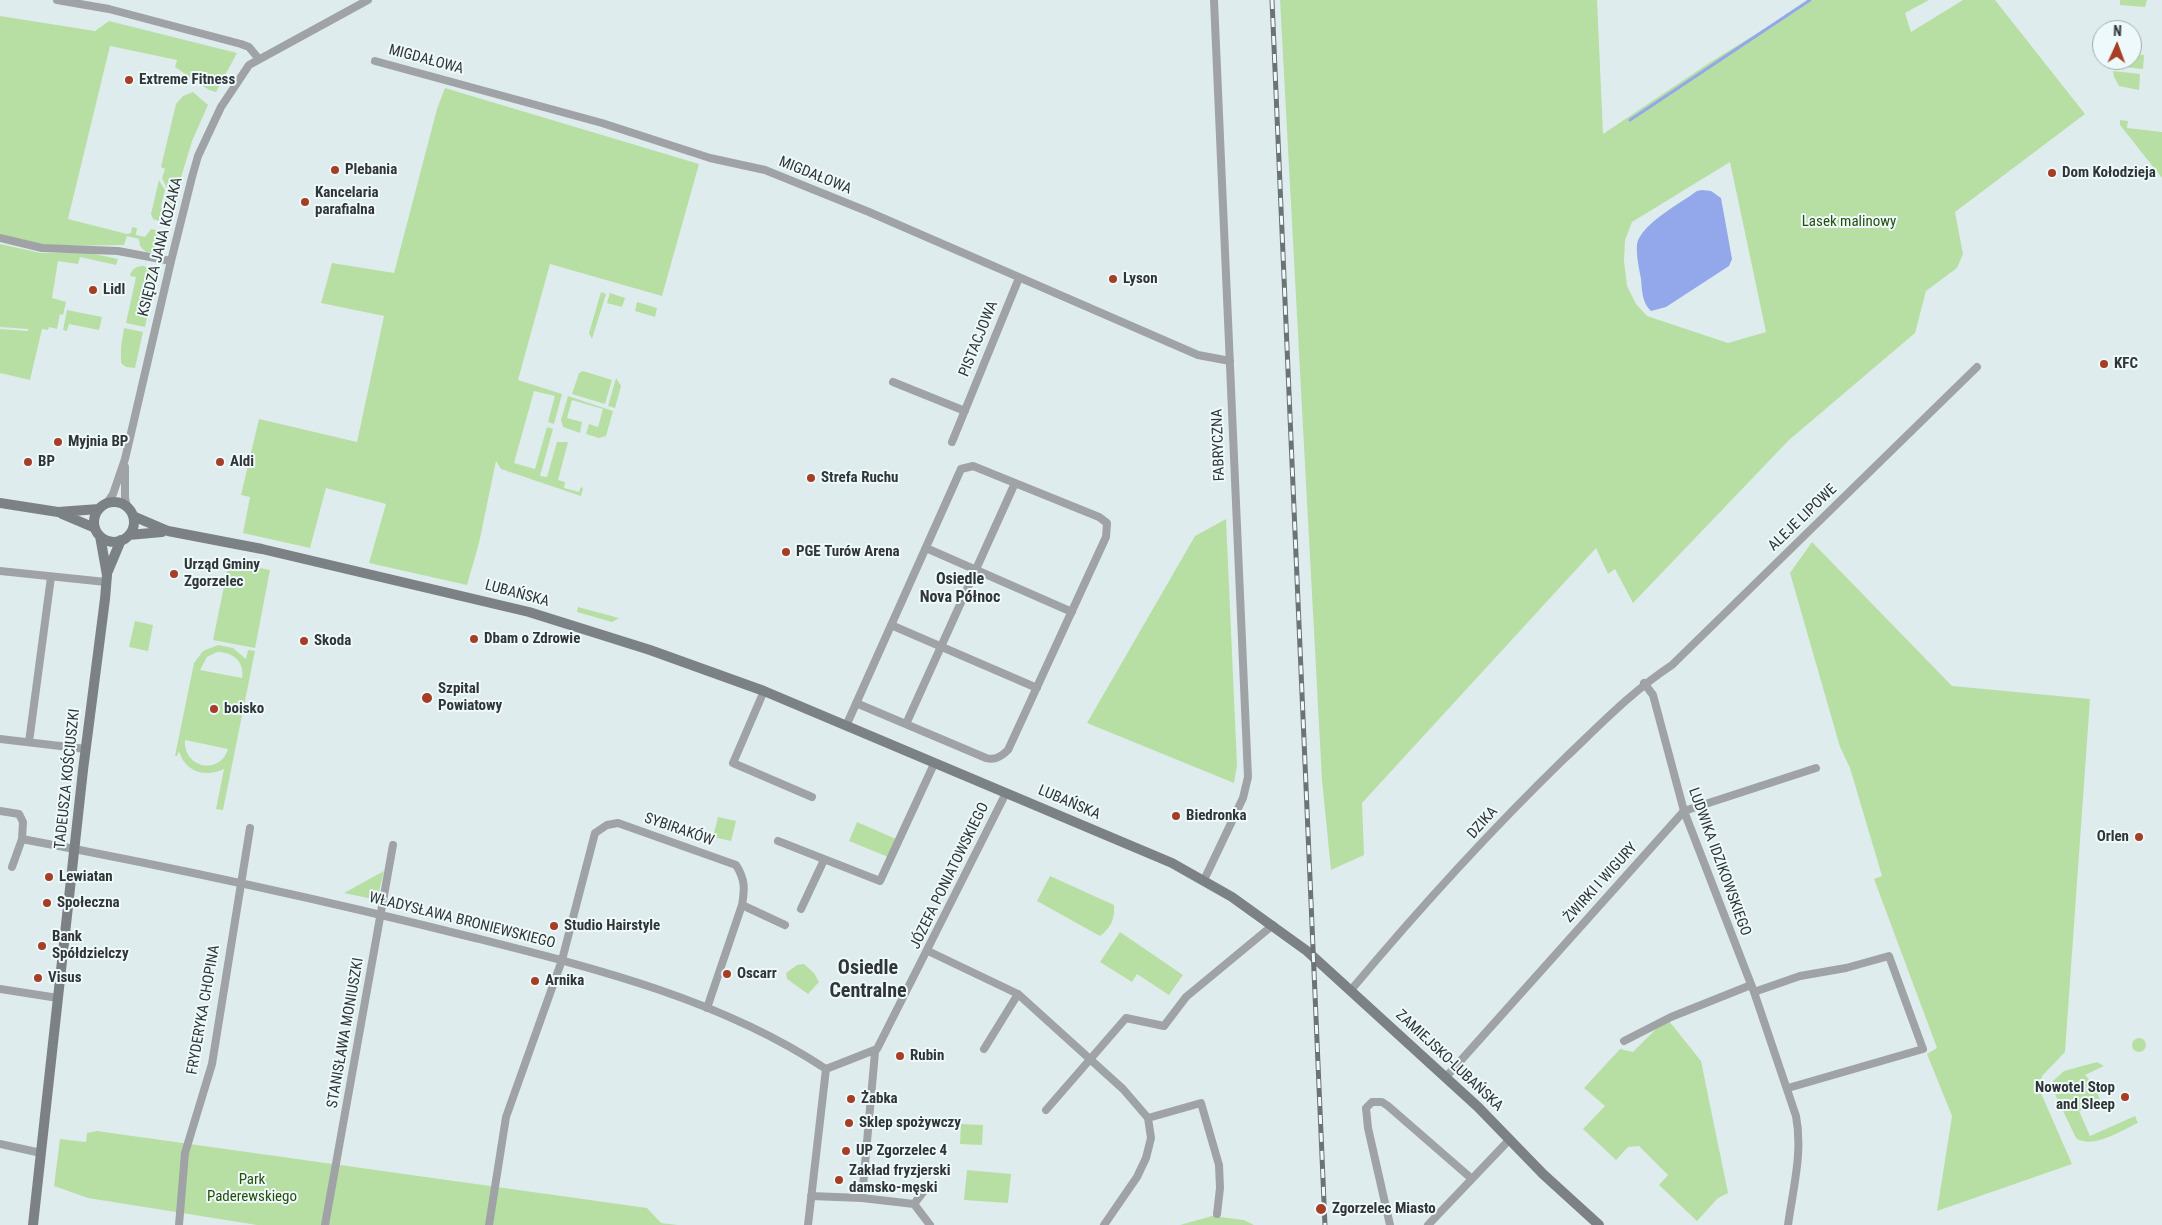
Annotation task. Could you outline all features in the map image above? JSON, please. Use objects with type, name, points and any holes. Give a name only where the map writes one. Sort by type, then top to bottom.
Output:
[{"type":"main road","points":[[0,503],[58,512],[120,503],[130,512],[133,528],[125,537],[110,541],[98,532],[58,512]]},
{"type":"main road","points":[[98,532],[95,516],[103,506]]},
{"type":"main road","name":"LUBAŃSKA","points":[[130,512],[168,532],[299,557],[529,612],[655,652],[764,691],[1149,853],[1204,880],[1273,925]]},
{"type":"main road","name":"TADEUSZA KOŚCIUSZKI","points":[[98,532],[107,579]]},
{"type":"main road","name":"LUBAŃSKA","points":[[125,537],[168,532]]},
{"type":"main road","name":"TADEUSZA KOŚCIUSZKI","points":[[33,1225],[86,749],[107,579],[125,537]]},
{"type":"main road","name":"ZAMIEJSKO-LUBAŃSKA","points":[[1273,925],[1307,951],[1446,1076],[1543,1174],[1599,1225]]},
{"type":"street","points":[[57,0],[109,9],[241,44],[249,47],[258,58],[277,50],[368,0]]},
{"type":"street","name":"FABRYCZNA","points":[[1204,880],[1243,798],[1248,776],[1214,0]]},
{"type":"street","name":"KSIĘDZA JANA KOZAKA","points":[[103,506],[113,494],[126,459],[171,261],[198,156],[221,107],[249,64],[258,58]]},
{"type":"street","name":"MIGDAŁOWA","points":[[375,61],[602,123],[710,158],[765,170],[869,212],[1198,355],[1230,361]]},
{"type":"street","points":[[0,238],[42,248],[118,252],[171,261]]},
{"type":"street","name":"PISTACJOWA","points":[[952,442],[1019,278]]},
{"type":"street","name":"ALEJE LIPOWE","points":[[1644,683],[1672,665],[1977,367]]},
{"type":"street","points":[[893,382],[965,411]]},
{"type":"street","name":"KSIĘDZA JANA KOZAKA","points":[[126,459],[125,498],[130,512]]},
{"type":"street","points":[[846,726],[856,703],[891,625],[926,548],[959,473],[965,467],[973,466],[1098,517],[1107,523],[1106,537],[1037,688],[1008,750],[998,758],[986,758],[856,703]]},
{"type":"street","points":[[906,724],[1015,483]]},
{"type":"street","points":[[926,548],[1072,612]]},
{"type":"street","points":[[0,571],[51,577],[107,579]]},
{"type":"street","points":[[29,742],[51,577]]},
{"type":"street","points":[[891,625],[1037,688]]},
{"type":"street","name":"LUDWIKA IDZIKOWSKIEGO","points":[[1644,683],[1653,695],[1684,811],[1788,1088],[1799,1131],[1788,1225]]},
{"type":"street","name":"DZIKA","points":[[1351,990],[1522,799],[1644,683]]},
{"type":"street","points":[[764,691],[733,763],[812,797]]},
{"type":"street","points":[[0,739],[86,749]]},
{"type":"street","points":[[778,842],[880,881],[934,764]]},
{"type":"street","points":[[1684,811],[1816,768]]},
{"type":"street","name":"JÓZEFA PONIATOWSKIEGO","points":[[875,1052],[883,1040],[1006,793]]},
{"type":"street","points":[[0,811],[18,814],[23,822],[22,839],[12,867]]},
{"type":"street","name":"ŻWIRKI I WIGURY","points":[[1446,1076],[1684,811]]},
{"type":"street","name":"SYBIRAKÓW","points":[[489,1225],[506,1116],[562,960],[596,833],[607,825],[618,823],[736,864],[744,881],[742,905],[707,1008]]},
{"type":"street","name":"FRYDERYKA CHOPINA","points":[[179,1225],[185,1153],[212,1064],[239,884],[250,828]]},
{"type":"street","name":"WŁADYSŁAWA BRONIEWSKIEGO","points":[[22,839],[380,914],[562,960],[707,1008],[804,1055],[826,1069]]},
{"type":"street","name":"STANISŁAWA MONIUSZKI","points":[[325,1225],[393,845]]},
{"type":"street","points":[[801,909],[824,860]]},
{"type":"street","points":[[742,905],[785,925]]},
{"type":"street","points":[[1046,1110],[1126,1018],[1164,1026],[1186,997],[1273,925]]},
{"type":"street","points":[[928,951],[1018,994],[1136,1101],[1148,1118],[1151,1138],[1146,1158],[1137,1177],[1104,1225]]},
{"type":"street","points":[[1624,1040],[1672,1016],[1752,989],[1800,976],[1846,968],[1889,956],[1923,1049],[1788,1088]]},
{"type":"street","points":[[0,989],[58,998]]},
{"type":"street","points":[[984,1049],[1018,994]]},
{"type":"street","points":[[808,1225],[826,1069],[875,1052],[862,1198]]},
{"type":"street","points":[[1390,1225],[1368,1128],[1366,1108],[1372,1102],[1382,1102],[1388,1106],[1472,1179]]},
{"type":"street","points":[[1148,1118],[1201,1103],[1219,1165],[1220,1188],[1217,1214]]},
{"type":"street","points":[[1428,1225],[1510,1139]]},
{"type":"street","points":[[0,1144],[42,1153]]},
{"type":"street","points":[[914,1204],[924,1191]]},
{"type":"street","points":[[811,1196],[862,1198],[914,1204],[930,1225]]},
{"type":"green space","name":"Lasek malinowy","points":[[1280,0],[1597,0],[1603,134],[1709,63],[1811,0],[1929,0],[1905,13],[1911,32],[1963,0],[1995,0],[2085,114],[1955,212],[1963,254],[1957,268],[1926,291],[1915,333],[1789,440],[1633,603],[1615,569],[1608,574],[1596,548],[1362,803],[1364,855],[1331,870],[1322,780]],"holes":[[[1730,162],[1766,332],[1728,343],[1647,316],[1636,304],[1627,286],[1624,261],[1625,240],[1632,222]]]},
{"type":"green space","points":[[2120,0],[2147,0],[2145,7],[2120,5]]},
{"type":"green space","points":[[0,16],[95,31],[109,21],[237,53],[216,92],[209,90],[175,67],[177,60],[110,46],[68,219],[127,234],[131,233],[132,227],[137,228],[136,235],[145,237],[151,229],[165,232],[160,253],[146,252],[140,246],[139,239],[127,236],[124,245],[49,246],[0,234]]},
{"type":"green space","points":[[2142,55],[2144,55],[2142,69]]},
{"type":"green space","points":[[2113,71],[2140,74],[2139,90],[2119,86]]},
{"type":"green space","points":[[445,88],[699,164],[662,296],[550,264],[518,380],[562,394],[554,424],[548,422],[555,396],[534,391],[514,463],[535,469],[547,427],[553,429],[540,476],[547,477],[557,442],[568,442],[558,480],[565,482],[564,488],[579,492],[581,487],[583,488],[581,496],[501,469],[496,461],[479,543],[467,585],[369,563],[386,504],[326,488],[310,548],[243,533],[250,497],[241,495],[259,419],[357,442],[384,316],[321,303],[332,263],[394,273],[437,109]]},
{"type":"green space","points":[[193,92],[208,105],[192,141],[170,214],[164,204],[168,190],[162,178],[165,169],[161,167],[176,104],[183,96]]},
{"type":"green space","points":[[2120,120],[2128,121],[2127,128],[2162,132],[2162,178],[2120,125]]},
{"type":"green space","points":[[159,180],[165,190],[161,206],[167,219],[166,223],[153,219],[151,214]]},
{"type":"green space","points":[[0,244],[41,253],[90,253],[118,259],[116,265],[80,257],[78,264],[58,261],[52,298],[66,302],[63,315],[60,314],[57,329],[49,327],[48,330],[42,329],[30,380],[0,373],[0,329],[28,331],[28,329],[0,327]]},
{"type":"green space","points":[[144,266],[151,269],[156,275],[145,327],[126,323],[136,277],[130,276],[135,268]]},
{"type":"green space","points":[[601,292],[606,294],[592,339],[589,333]]},
{"type":"green space","points":[[610,293],[625,298],[622,307],[607,303]]},
{"type":"green space","points":[[637,302],[657,308],[655,317],[635,311]]},
{"type":"green space","points":[[67,310],[102,317],[99,330],[69,324],[67,331],[63,330]]},
{"type":"green space","points":[[124,328],[143,332],[135,368],[126,367],[121,363]]},
{"type":"green space","points":[[583,371],[612,380],[605,404],[572,394],[579,373]]},
{"type":"green space","points":[[616,378],[621,386],[615,408],[608,406]]},
{"type":"green space","points":[[568,396],[613,411],[606,436],[599,438],[586,434],[589,424],[598,427],[603,409],[572,400],[567,418],[582,422],[580,433],[563,427],[561,420]]},
{"type":"green space","points":[[1226,519],[1237,765],[1234,783],[1087,723],[1195,536]]},
{"type":"green space","points":[[1812,542],[1952,686],[2090,699],[2065,1052],[2042,1076],[2040,1091],[2072,1164],[1937,1211],[1952,1116],[1927,1054],[1937,1048],[1874,879],[1882,876],[1850,768],[1840,747],[1790,573]]},
{"type":"green space","points":[[229,562],[270,570],[255,648],[213,640]]},
{"type":"green space","points":[[578,607],[619,618],[612,622],[577,612]]},
{"type":"green space","points":[[135,621],[153,625],[148,651],[129,647]]},
{"type":"green space","points":[[218,645],[233,648],[246,659],[248,650],[255,651],[223,810],[216,809],[224,769],[217,772],[203,773],[186,764],[179,751],[177,756],[175,756],[194,663],[203,651]],"holes":[[[217,652],[223,652],[237,659],[242,667],[242,678],[200,670],[207,657]],[[185,740],[228,749],[224,758],[218,763],[203,765],[190,757],[186,750]]]},
{"type":"green space","points":[[718,817],[736,821],[731,841],[713,837]]},
{"type":"green space","points":[[857,822],[896,839],[888,857],[849,841]]},
{"type":"green space","points":[[384,871],[377,900],[344,893]]},
{"type":"green space","points":[[1050,876],[1114,905],[1112,922],[1104,933],[1100,936],[1037,901]]},
{"type":"green space","points":[[1120,932],[1183,975],[1169,995],[1137,974],[1132,982],[1100,962]]},
{"type":"green space","points":[[804,964],[814,973],[819,982],[808,994],[787,979],[786,973],[797,965]]},
{"type":"green space","points":[[1669,1021],[1701,1061],[1728,1193],[1718,1198],[1697,1221],[1659,1185],[1668,1175],[1639,1146],[1628,1147],[1616,1160],[1583,1129],[1605,1106],[1584,1088],[1620,1049],[1633,1052],[1660,1025]]},
{"type":"green space","points":[[2136,1038],[2142,1038],[2146,1045],[2142,1052],[2136,1052],[2132,1048],[2132,1042]]},
{"type":"green space","points":[[2097,1062],[2104,1066],[2085,1075],[2094,1085],[2101,1102],[2079,1111],[2090,1136],[2135,1116],[2138,1123],[2107,1138],[2090,1142],[2076,1138],[2053,1090],[2053,1081],[2064,1071]]},
{"type":"green space","points":[[961,1124],[983,1125],[982,1145],[960,1144]]},
{"type":"green space","name":"Park Paderewskiego","points":[[97,1131],[647,1208],[661,1223],[678,1225],[257,1225],[88,1198],[54,1186],[60,1139],[86,1142],[87,1133]]},
{"type":"green space","points":[[967,1170],[1011,1174],[1008,1203],[964,1200]]},
{"type":"green space","points":[[1212,1216],[1244,1220],[1254,1225],[1180,1225]]},
{"type":"water","points":[[1697,191],[1711,191],[1721,198],[1732,259],[1729,266],[1666,307],[1651,311],[1644,300],[1642,292],[1637,253],[1637,244],[1640,236],[1662,214]]},
{"type":"waterway","points":[[1630,120],[1810,0]]},
{"type":"railway","points":[[1272,0],[1325,1225]]},
{"type":"place","name":"Extreme Fitness","points":[[129,80]]},
{"type":"place","name":"Plebania","points":[[335,170]]},
{"type":"place","name":"Dom Kołodzieja","points":[[2052,173]]},
{"type":"place","name":"Kancelaria parafialna","points":[[305,202]]},
{"type":"place","name":"Lyson","points":[[1113,279]]},
{"type":"place","name":"Lidl","points":[[93,290]]},
{"type":"place","name":"KFC","points":[[2104,364]]},
{"type":"place","name":"Myjnia BP","points":[[58,442]]},
{"type":"place","name":"BP","points":[[28,462]]},
{"type":"place","name":"Aldi","points":[[220,462]]},
{"type":"place","name":"Strefa Ruchu","points":[[811,478]]},
{"type":"place","name":"PGE Turów Arena","points":[[786,552]]},
{"type":"place","name":"Urząd Gminy Zgorzelec","points":[[174,574]]},
{"type":"place","name":"Dbam o Zdrowie","points":[[474,639]]},
{"type":"place","name":"Skoda","points":[[304,641]]},
{"type":"place","name":"Szpital Powiatowy","points":[[427,698]]},
{"type":"place","name":"boisko","points":[[214,709]]},
{"type":"place","name":"Biedronka","points":[[1176,816]]},
{"type":"place","name":"Orlen","points":[[2139,837]]},
{"type":"place","name":"Lewiatan","points":[[49,877]]},
{"type":"place","name":"Społeczna","points":[[47,903]]},
{"type":"place","name":"Studio Hairstyle","points":[[554,926]]},
{"type":"place","name":"Bank Spółdzielczy","points":[[42,946]]},
{"type":"place","name":"Oscarr","points":[[727,974]]},
{"type":"place","name":"Visus","points":[[38,978]]},
{"type":"place","name":"Arnika","points":[[535,981]]},
{"type":"place","name":"Rubin","points":[[900,1056]]},
{"type":"place","name":"Nowotel Stop and Sleep","points":[[2125,1097]]},
{"type":"place","name":"Żabka","points":[[851,1099]]},
{"type":"place","name":"Sklep spożywczy","points":[[849,1123]]},
{"type":"place","name":"UP Zgorzelec 4","points":[[846,1151]]},
{"type":"place","name":"Zakład fryzjerski damsko-męski","points":[[839,1180]]},
{"type":"place","name":"Zgorzelec Miasto","points":[[1321,1209]]},
{"type":"district","name":"Osiedle Nova Północ","points":[[960,589]]},
{"type":"district","name":"Osiedle Centralne","points":[[868,980]]}]
